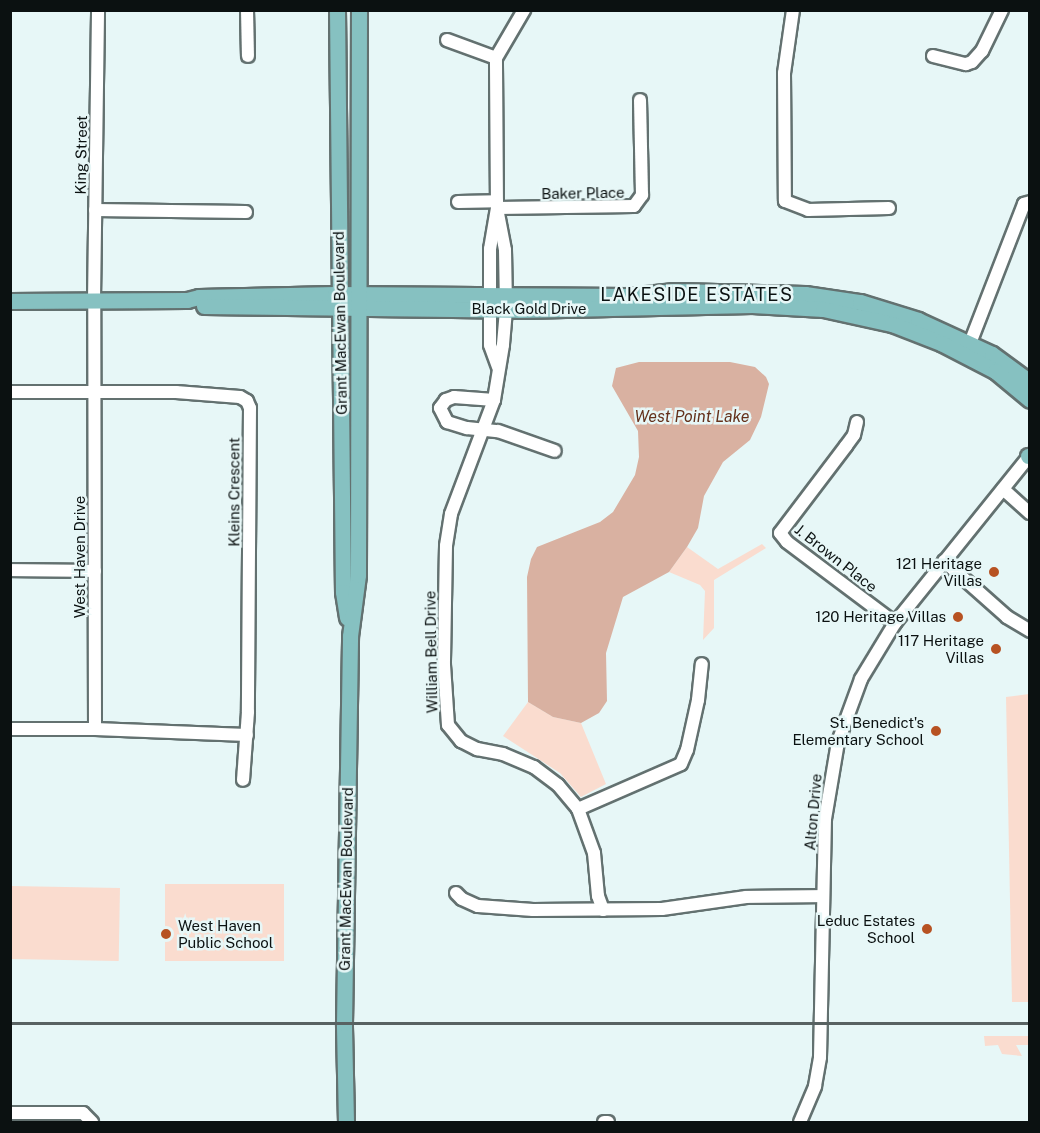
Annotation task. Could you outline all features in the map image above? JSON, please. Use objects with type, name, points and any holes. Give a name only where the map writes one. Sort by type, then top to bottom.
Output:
[{"type":"main road","name":"Grant MacEwan Boulevard","points":[[337,10],[343,592],[350,636]]},
{"type":"main road","name":"Grant MacEwan Boulevard","points":[[346,1122],[350,636],[358,575],[359,10]]},
{"type":"main road","name":"Black Gold Drive","points":[[10,301],[187,300],[207,306],[340,301],[797,307],[892,324],[968,349],[1012,367],[1029,382]]},
{"type":"main road","name":"Black Gold Drive","points":[[968,349],[1029,400]]},
{"type":"street","name":"King Street","points":[[94,300],[98,10]]},
{"type":"street","points":[[248,10],[248,56]]},
{"type":"street","points":[[447,40],[495,58],[524,10]]},
{"type":"street","points":[[793,10],[784,73],[785,201],[808,210],[889,208]]},
{"type":"street","points":[[933,56],[966,64],[972,62],[982,51],[1002,10]]},
{"type":"street","name":"William Bell Drive","points":[[495,58],[497,204],[505,250],[506,302],[503,351],[498,367],[494,400],[451,514],[446,546],[444,653],[448,725],[461,741],[477,749],[503,754],[534,767],[558,785],[578,809],[594,854],[598,896],[603,910]]},
{"type":"street","name":"Baker Place","points":[[497,204],[634,207],[642,195],[639,100]]},
{"type":"street","points":[[458,202],[497,204]]},
{"type":"street","points":[[968,349],[1024,204],[1029,202]]},
{"type":"street","name":"William Bell Drive","points":[[497,204],[490,249],[490,345],[498,367]]},
{"type":"street","points":[[95,210],[246,212]]},
{"type":"street","name":"West Haven Drive","points":[[94,300],[95,729]]},
{"type":"street","name":"Kleins Crescent","points":[[10,392],[176,392],[240,397],[246,401],[250,408],[246,735],[243,780]]},
{"type":"street","points":[[494,400],[454,397],[444,402],[440,408],[447,422],[467,428],[485,428],[555,451]]},
{"type":"street","name":"J. Brown Place","points":[[857,422],[854,435],[780,533],[787,542],[895,623]]},
{"type":"street","name":"Alton Drive","points":[[800,1122],[815,1086],[820,1057],[825,819],[838,742],[861,679],[895,623],[1029,456]]},
{"type":"street","points":[[1004,489],[1029,513]]},
{"type":"street","points":[[944,561],[1006,617],[1029,632]]},
{"type":"street","points":[[10,570],[95,571]]},
{"type":"street","points":[[578,809],[681,764],[687,750],[698,700],[702,664]]},
{"type":"street","points":[[10,729],[95,729],[246,735]]},
{"type":"street","points":[[456,893],[462,899],[492,909],[603,910],[662,909],[746,897],[823,896]]},
{"type":"street","points":[[10,1113],[83,1113],[92,1122]]},
{"type":"shaded area","points":[[762,544],[766,548],[714,580],[714,628],[703,640],[705,591],[700,585],[669,572],[687,547],[718,569]]},
{"type":"shaded area","points":[[1029,694],[1029,1002],[1012,1002],[1006,697]]},
{"type":"shaded area","points":[[528,702],[553,717],[581,723],[606,784],[581,797],[560,773],[503,736]]},
{"type":"shaded area","points":[[165,884],[284,884],[284,961],[165,961]]},
{"type":"shaded area","points":[[11,886],[120,888],[119,961],[10,959]]},
{"type":"shaded area","points":[[984,1036],[1029,1036],[1029,1045],[1016,1045],[1022,1056],[1002,1054],[998,1045],[985,1046]]},
{"type":"water","name":"West Point Lake","points":[[639,362],[730,362],[755,367],[766,377],[769,384],[761,417],[750,440],[723,462],[704,496],[698,528],[687,547],[669,572],[623,597],[606,653],[607,701],[599,713],[581,723],[553,717],[528,702],[527,577],[531,559],[537,547],[600,522],[613,512],[635,475],[639,457],[638,431],[612,386],[616,368]]},
{"type":"railway","points":[[10,1023],[1030,1023]]},
{"type":"place","name":"121 Heritage Villas","points":[[994,572]]},
{"type":"place","name":"120 Heritage Villas","points":[[958,617]]},
{"type":"place","name":"117 Heritage Villas","points":[[996,649]]},
{"type":"place","name":"St. Benedict's Elementary School","points":[[936,731]]},
{"type":"place","name":"Leduc Estates School","points":[[927,929]]},
{"type":"place","name":"West Haven Public School","points":[[166,934]]},
{"type":"district","name":"LAKESIDE ESTATES","points":[[697,295]]}]
